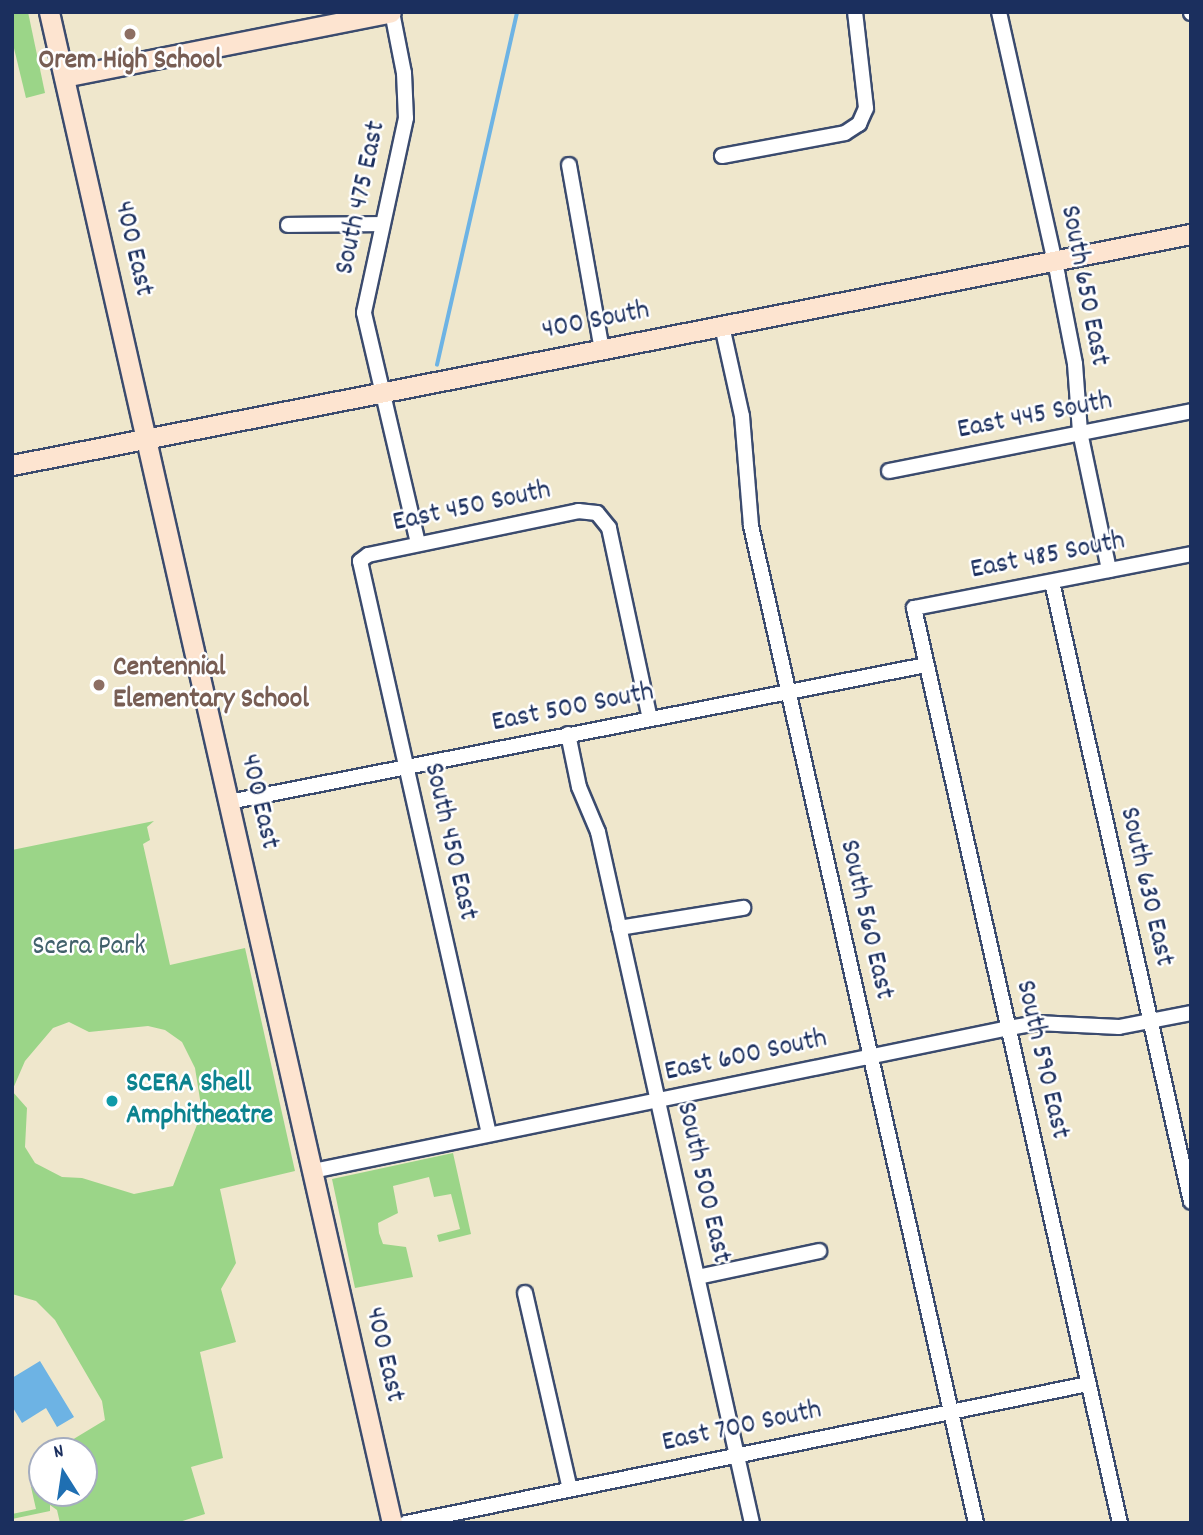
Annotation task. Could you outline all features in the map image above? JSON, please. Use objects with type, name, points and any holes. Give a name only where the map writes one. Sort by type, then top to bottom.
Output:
[{"type":"street","name":"400 East","points":[[49,12],[392,1523]]},
{"type":"street","points":[[64,76],[391,12]]},
{"type":"street","name":"South 475 East","points":[[391,12],[404,73],[406,118],[381,224],[364,313],[376,374],[385,393],[418,544]]},
{"type":"street","points":[[722,156],[845,133],[862,120],[866,102],[855,12]]},
{"type":"street","name":"South 650 East","points":[[999,12],[1055,261],[1075,364],[1080,432],[1109,570]]},
{"type":"street","points":[[569,165],[603,349]]},
{"type":"street","points":[[288,225],[381,224]]},
{"type":"street","name":"400 South","points":[[12,465],[1191,234]]},
{"type":"street","name":"South 560 East","points":[[722,326],[741,415],[751,526],[976,1523]]},
{"type":"street","name":"East 445 South","points":[[888,471],[1191,411]]},
{"type":"street","name":"East 450 South","points":[[360,561],[368,555],[583,510],[597,513],[609,528],[650,719]]},
{"type":"street","name":"East 485 South","points":[[914,608],[1190,555]]},
{"type":"street","name":"South 450 East","points":[[360,561],[489,1134]]},
{"type":"street","name":"South 630 East","points":[[1052,582],[1191,1202]]},
{"type":"street","name":"South 590 East","points":[[914,608],[1120,1523]]},
{"type":"street","name":"East 500 South","points":[[229,802],[926,665]]},
{"type":"street","name":"South 500 East","points":[[568,734],[579,787],[598,832],[752,1523]]},
{"type":"street","points":[[619,928],[743,908]]},
{"type":"street","name":"East 600 South","points":[[313,1171],[1009,1028],[1037,1023],[1119,1027],[1191,1013]]},
{"type":"street","points":[[698,1277],[819,1251]]},
{"type":"street","points":[[525,1293],[570,1489]]},
{"type":"street","name":"East 700 South","points":[[406,1523],[1088,1384]]},
{"type":"green space","points":[[12,12],[28,12],[45,93],[26,98],[12,40]]},
{"type":"green space","name":"Scera Park","points":[[154,821],[147,827],[150,840],[143,844],[170,965],[245,948],[295,1171],[220,1189],[236,1263],[221,1289],[236,1342],[200,1352],[223,1458],[191,1467],[205,1514],[176,1523],[60,1523],[57,1510],[53,1507],[98,1507],[98,1437],[77,1437],[105,1420],[102,1401],[55,1320],[36,1301],[12,1294],[12,850]],"holes":[[[69,1022],[89,1032],[148,1026],[165,1030],[182,1042],[195,1068],[202,1112],[173,1186],[134,1194],[82,1178],[62,1177],[35,1163],[25,1147],[27,1108],[12,1091],[25,1061],[53,1028]]]},
{"type":"green space","points":[[453,1153],[471,1234],[439,1242],[437,1235],[460,1229],[451,1194],[434,1197],[429,1177],[393,1186],[398,1213],[378,1223],[379,1233],[383,1244],[406,1247],[413,1277],[355,1288],[332,1179]]},
{"type":"green space","name":"Scera Park","points":[[50,1507],[50,1511],[12,1519],[12,1514]]},
{"type":"water","points":[[40,1361],[74,1417],[57,1427],[46,1408],[22,1423],[12,1406],[12,1378]]},
{"type":"waterway","points":[[437,365],[517,12]]},
{"type":"place","name":"Orem High School","points":[[130,34]]},
{"type":"place","name":"Centennial Elementary School","points":[[99,685]]},
{"type":"place","name":"SCERA Shell Amphitheatre","points":[[112,1101]]}]
